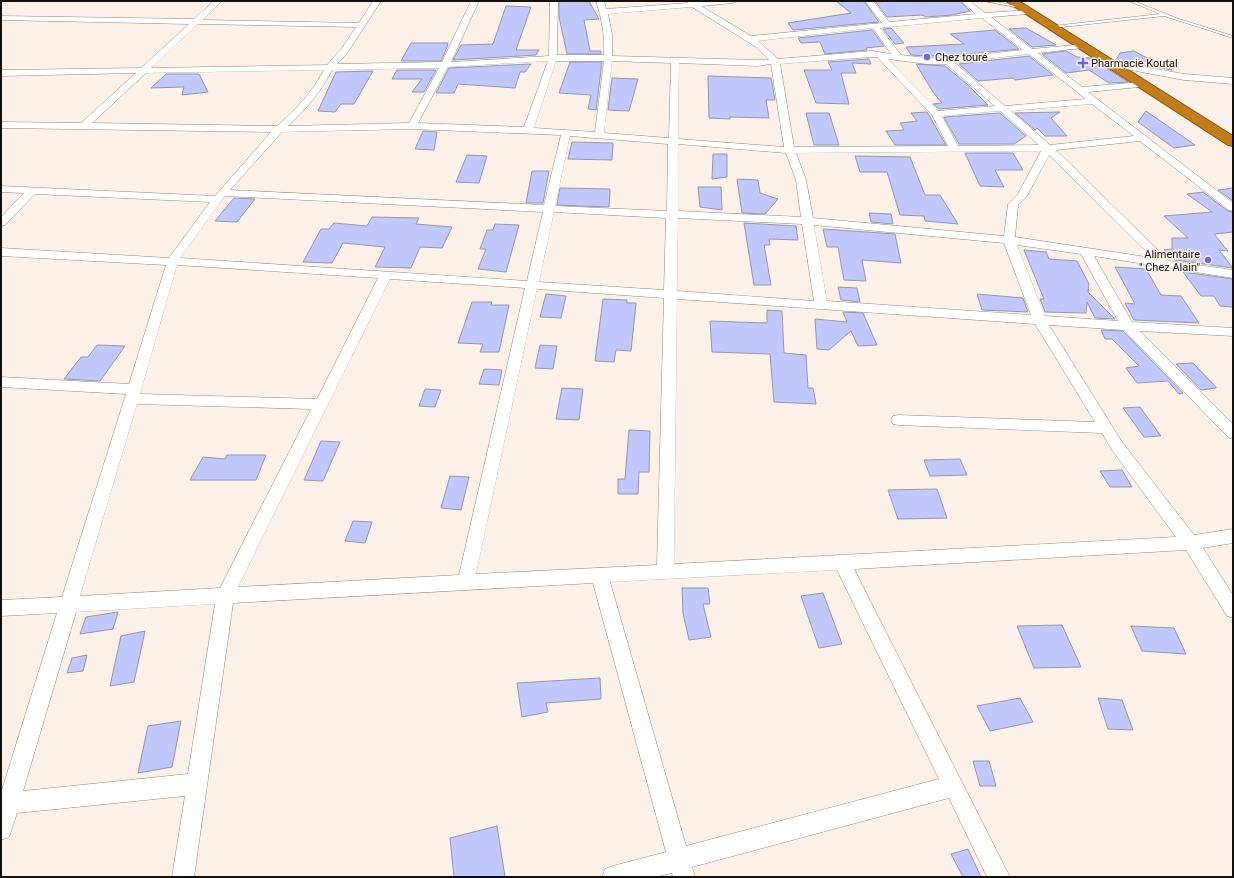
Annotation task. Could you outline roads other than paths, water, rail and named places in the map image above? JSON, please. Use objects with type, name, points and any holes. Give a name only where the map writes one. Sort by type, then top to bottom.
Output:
[{"type":"highway","points":[[1020,7],[1139,84],[1233,142]]},
{"type":"street","points":[[84,126],[218,1]]},
{"type":"street","points":[[1,829],[5,803],[69,604],[172,260],[220,196],[279,129],[303,107],[319,87],[329,68],[345,50],[377,1]]},
{"type":"street","points":[[412,126],[445,65],[475,1]]},
{"type":"street","points":[[528,130],[545,85],[553,58],[554,1]]},
{"type":"street","points":[[599,135],[610,58],[604,12],[600,1]]},
{"type":"street","points":[[604,12],[692,3],[733,1]]},
{"type":"street","points":[[869,1],[887,24]]},
{"type":"street","points":[[965,1],[1233,208]]},
{"type":"street","points":[[692,3],[759,45],[775,62],[790,150],[801,180],[821,306]]},
{"type":"street","points":[[750,39],[984,15],[1020,7]]},
{"type":"street","points":[[1,18],[361,25]]},
{"type":"street","points":[[875,26],[898,57]]},
{"type":"street","points":[[1,73],[445,65],[553,58],[610,58],[757,63],[856,54],[880,55],[927,61],[948,61],[1082,46]]},
{"type":"street","points":[[880,55],[936,114],[955,149]]},
{"type":"street","points":[[665,571],[675,60]]},
{"type":"street","points":[[948,61],[1048,148],[1166,264]]},
{"type":"street","points":[[1107,62],[1184,77],[1233,81]]},
{"type":"street","points":[[1080,90],[1139,84]]},
{"type":"street","points":[[936,114],[1094,101]]},
{"type":"street","points":[[1,124],[279,129],[412,126],[528,130],[790,150],[1048,148],[1142,138]]},
{"type":"street","points":[[466,582],[566,133]]},
{"type":"street","points":[[1048,148],[1022,196],[1014,204],[1009,240],[1040,321],[1117,446],[1190,543],[1233,610]]},
{"type":"street","points":[[1,189],[549,209],[808,221],[1009,240],[1233,274]]},
{"type":"street","points":[[1,223],[32,191]]},
{"type":"street","points":[[1085,251],[1128,326],[1233,433]]},
{"type":"street","points":[[1,252],[172,260],[1040,321],[1233,332]]},
{"type":"street","points":[[183,877],[225,596],[386,275]]},
{"type":"street","points":[[1,382],[132,394],[321,404]]},
{"type":"street","points":[[898,420],[1105,428]]},
{"type":"street","points":[[1,608],[1190,543],[1233,536]]},
{"type":"street","points":[[842,562],[999,877]]},
{"type":"street","points":[[599,575],[682,868]]},
{"type":"street","points":[[5,803],[197,784]]},
{"type":"street","points":[[612,877],[682,868],[954,786]]},
{"type":"lane","points":[[986,1],[1020,7]]},
{"type":"lane","points":[[1131,1],[1164,15],[1233,37]]},
{"type":"lane","points":[[1052,27],[1164,15]]},
{"type":"place","name":"Chez touré","points":[[927,57]]},
{"type":"place","name":"Pharmacie Koutal","points":[[1083,63]]},
{"type":"place","name":"Alimentaire \" Chez Alain\"","points":[[1208,260]]}]
